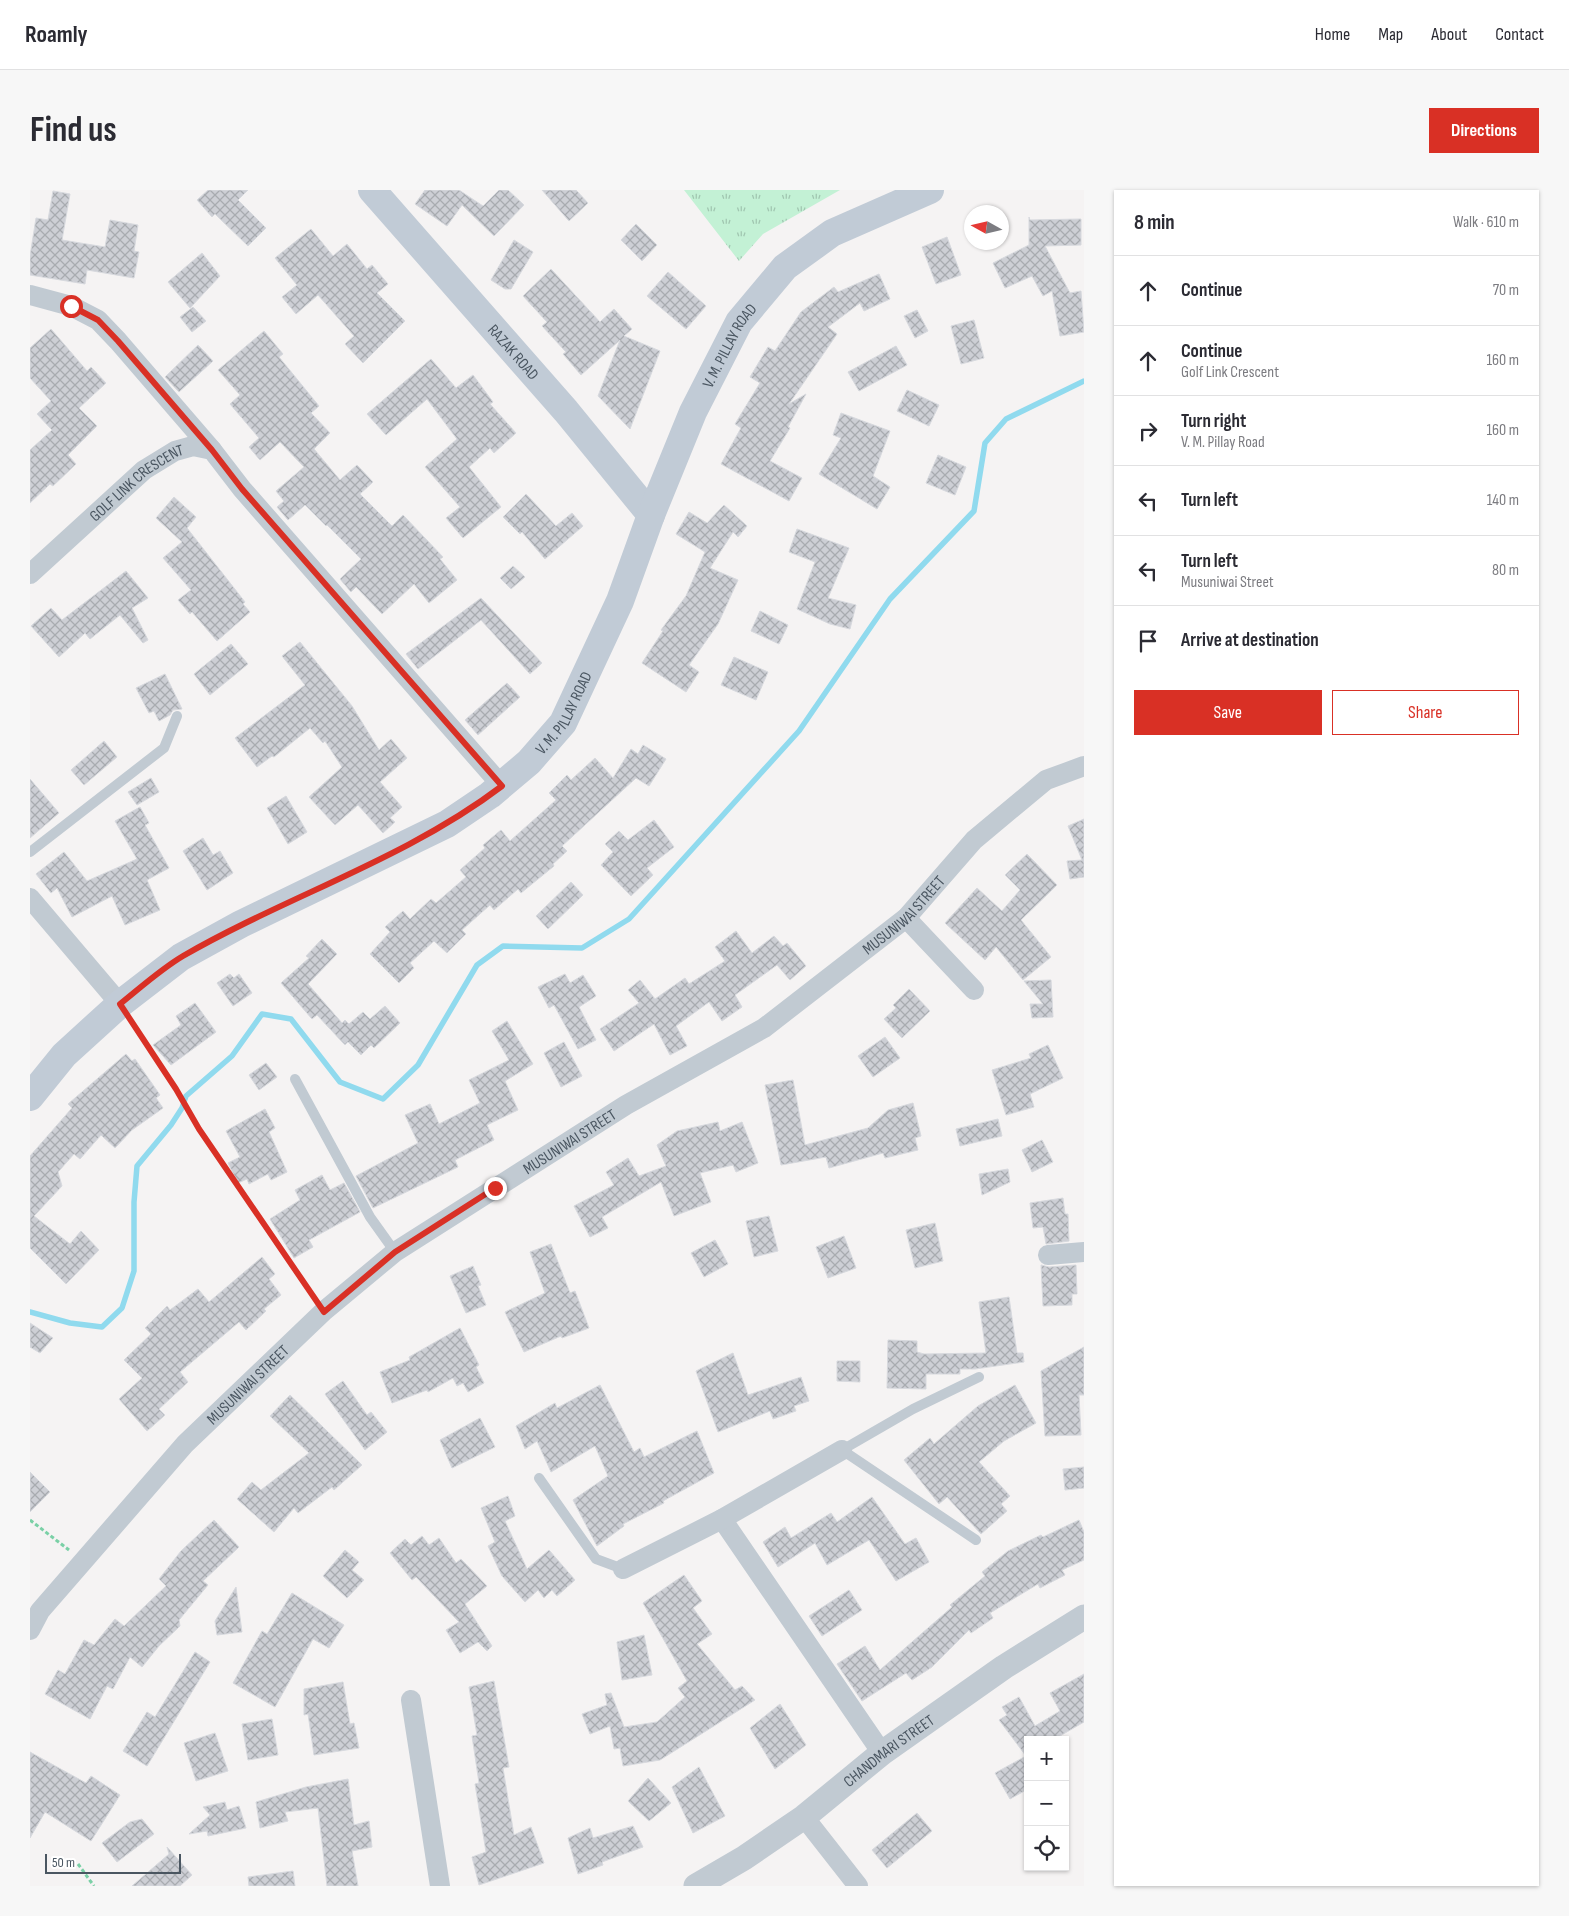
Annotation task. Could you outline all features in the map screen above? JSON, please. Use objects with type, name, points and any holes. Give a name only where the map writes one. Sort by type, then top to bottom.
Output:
[{"type":"main road","name":"RAZAK ROAD","points":[[372,190],[566,412],[651,516]]},
{"type":"main road","name":"V. M. PILLAY ROAD","points":[[30,1097],[64,1055],[120,1004],[181,957],[241,924],[447,824],[502,786],[529,762],[563,723],[620,601],[651,516],[693,412],[739,322],[785,267],[832,233],[930,190]]},
{"type":"street","points":[[30,295],[71,306],[98,320],[212,450]]},
{"type":"street","name":"GOLF LINK CRESCENT","points":[[30,574],[144,470],[174,451],[193,446],[212,450],[242,489],[502,786]]},
{"type":"street","name":"MUSUNIWAI STREET","points":[[30,1630],[40,1611],[185,1444],[324,1312],[395,1252],[626,1106],[764,1028],[906,918],[974,840],[1046,780],[1084,766]]},
{"type":"street","points":[[30,898],[120,1004]]},
{"type":"street","points":[[906,918],[974,990]]},
{"type":"street","points":[[1048,1255],[1084,1252]]},
{"type":"street","points":[[623,1569],[722,1519],[842,1450]]},
{"type":"street","points":[[722,1519],[882,1753]]},
{"type":"street","name":"CHANDMARI STREET","points":[[710,1883],[804,1817],[882,1753],[1004,1667],[1084,1618]]},
{"type":"street","points":[[411,1700],[440,1886]]},
{"type":"street","points":[[804,1817],[858,1886]]},
{"type":"lane","points":[[30,852],[164,748],[177,716]]},
{"type":"lane","points":[[295,1079],[370,1217],[395,1252]]},
{"type":"lane","points":[[976,1540],[842,1450],[913,1409],[979,1377]]},
{"type":"lane","points":[[539,1478],[596,1560],[623,1569]]},
{"type":"path","points":[[120,1004],[176,1089],[199,1129],[324,1312]]},
{"type":"path","points":[[30,1520],[83,1561]]},
{"type":"path","points":[[78,1864],[94,1886]]},
{"type":"green space","points":[[684,190],[840,190],[763,234],[739,261]]},
{"type":"building","points":[[208,190],[248,190],[238,200],[266,228],[248,246],[215,214],[212,217],[197,200]]},
{"type":"building","points":[[425,190],[459,190],[483,206],[499,190],[508,190],[524,205],[494,236],[462,205],[447,226],[415,204]]},
{"type":"building","points":[[542,190],[576,190],[588,203],[569,221]]},
{"type":"building","points":[[53,191],[70,194],[62,240],[105,247],[110,220],[138,225],[134,251],[139,252],[134,278],[87,270],[85,284],[30,275],[30,256],[36,218],[48,220]]},
{"type":"building","points":[[1029,217],[1030,220],[1081,219],[1081,245],[1045,246],[1070,293],[1081,291],[1084,332],[1060,336],[1052,291],[1043,296],[1032,276],[1005,288],[993,263],[1029,245]]},
{"type":"building","points":[[636,224],[657,245],[642,261],[621,240]]},
{"type":"building","points":[[311,229],[333,256],[347,244],[367,269],[372,265],[388,284],[377,293],[405,321],[363,363],[345,344],[354,336],[318,295],[296,314],[282,297],[297,285],[275,258]]},
{"type":"building","points":[[947,237],[961,275],[936,284],[922,247]]},
{"type":"building","points":[[514,240],[533,252],[511,289],[505,289],[491,280]]},
{"type":"building","points":[[202,253],[220,276],[190,308],[168,282]]},
{"type":"building","points":[[551,269],[600,322],[614,309],[632,329],[624,336],[660,351],[630,429],[598,396],[620,340],[581,375],[563,354],[566,352],[542,326],[547,322],[523,296]]},
{"type":"building","points":[[668,272],[706,306],[686,329],[647,296]]},
{"type":"building","points":[[879,274],[890,299],[864,311],[860,303],[828,327],[837,334],[789,404],[806,394],[788,427],[790,428],[770,461],[802,478],[789,501],[721,464],[741,428],[735,424],[760,383],[750,377],[768,347],[775,351],[801,312],[834,287],[838,292]]},
{"type":"building","points":[[193,307],[206,321],[192,332],[180,317]]},
{"type":"building","points":[[917,310],[928,331],[915,338],[904,316]]},
{"type":"building","points":[[974,320],[984,358],[961,364],[951,326]]},
{"type":"building","points":[[51,329],[87,371],[91,367],[106,383],[79,408],[97,426],[68,455],[76,464],[53,486],[50,484],[30,503],[30,450],[52,430],[37,414],[51,401],[30,378],[30,348]]},
{"type":"building","points":[[264,331],[283,354],[279,357],[319,406],[311,413],[330,433],[314,449],[340,480],[357,465],[373,482],[360,494],[392,526],[403,515],[443,557],[440,559],[457,580],[429,603],[414,584],[382,614],[356,587],[351,592],[340,579],[361,559],[305,505],[288,520],[277,507],[284,501],[276,491],[304,467],[280,442],[260,460],[249,447],[259,438],[230,404],[240,395],[218,370]]},
{"type":"building","points":[[198,345],[213,361],[179,392],[165,377]]},
{"type":"building","points":[[896,346],[907,365],[859,391],[848,372]]},
{"type":"building","points":[[431,359],[456,388],[473,375],[493,402],[490,404],[516,433],[494,453],[490,448],[469,467],[501,507],[463,538],[446,518],[460,507],[425,467],[457,439],[427,399],[386,435],[367,414]]},
{"type":"building","points":[[907,390],[939,405],[929,426],[897,411]]},
{"type":"building","points":[[841,413],[890,431],[873,476],[890,487],[877,509],[819,474],[841,438],[833,435]]},
{"type":"building","points":[[938,455],[966,467],[955,495],[926,483]]},
{"type":"building","points":[[526,494],[556,526],[572,513],[583,526],[545,559],[522,532],[520,534],[503,517]]},
{"type":"building","points":[[174,497],[196,517],[187,528],[245,602],[243,604],[250,612],[217,641],[192,612],[190,614],[178,600],[191,590],[163,558],[182,542],[156,518]]},
{"type":"building","points":[[724,505],[747,526],[738,537],[733,532],[710,568],[738,580],[718,624],[689,665],[699,672],[686,692],[642,663],[663,631],[661,630],[686,596],[705,552],[676,534],[689,512],[707,523]]},
{"type":"building","points":[[797,529],[849,548],[828,598],[856,605],[850,629],[830,624],[797,609],[815,562],[789,552]]},
{"type":"building","points":[[513,566],[525,577],[511,589],[500,578]]},
{"type":"building","points":[[126,571],[148,598],[132,608],[148,640],[143,643],[120,615],[90,639],[85,633],[59,657],[31,626],[51,608],[62,620]]},
{"type":"building","points":[[481,598],[542,663],[530,674],[481,620],[418,669],[406,654]]},
{"type":"building","points":[[760,611],[788,625],[779,644],[751,631]]},
{"type":"building","points":[[300,642],[352,706],[379,750],[391,739],[407,758],[380,782],[402,807],[390,818],[395,822],[383,833],[358,805],[335,825],[309,797],[342,767],[325,741],[323,743],[310,728],[274,757],[272,756],[257,767],[235,738],[305,685],[282,656]]},
{"type":"building","points":[[231,644],[248,664],[210,695],[194,674]]},
{"type":"building","points":[[734,657],[768,672],[756,700],[721,685]]},
{"type":"building","points":[[165,674],[182,709],[173,710],[170,715],[159,721],[154,711],[149,713],[136,688]]},
{"type":"building","points":[[507,683],[520,697],[478,735],[465,720]]},
{"type":"building","points":[[104,741],[117,757],[84,785],[71,770]]},
{"type":"building","points":[[643,745],[666,759],[649,786],[636,778],[562,846],[567,851],[553,864],[554,866],[521,893],[518,889],[494,910],[490,905],[462,930],[466,934],[447,953],[434,941],[410,963],[414,968],[399,983],[370,954],[390,932],[385,927],[403,911],[410,919],[431,899],[436,903],[466,877],[460,870],[485,848],[483,845],[501,830],[510,841],[556,800],[549,793],[567,775],[571,780],[595,758],[613,778],[631,749],[638,754]]},
{"type":"building","points":[[151,778],[159,792],[137,805],[128,792]]},
{"type":"building","points":[[30,779],[59,813],[30,838]]},
{"type":"building","points":[[286,796],[307,832],[288,844],[267,808]]},
{"type":"building","points":[[140,807],[149,823],[145,825],[169,868],[147,880],[160,910],[125,925],[112,896],[72,917],[57,888],[51,893],[36,874],[64,852],[87,881],[137,859],[115,821]]},
{"type":"building","points":[[1084,819],[1084,877],[1070,879],[1067,861],[1082,860],[1068,826]]},
{"type":"building","points":[[654,820],[674,847],[647,868],[653,875],[631,896],[601,865],[613,852],[605,844],[619,831],[628,840]]},
{"type":"building","points":[[203,838],[213,855],[220,851],[233,873],[207,890],[183,851]]},
{"type":"building","points":[[1027,854],[1057,885],[1021,920],[1051,957],[1023,980],[996,947],[985,960],[945,923],[977,888],[1002,911],[1020,890],[1005,875]]},
{"type":"building","points":[[571,882],[583,895],[548,929],[536,916]]},
{"type":"building","points":[[736,931],[752,953],[774,936],[783,946],[787,943],[806,966],[790,980],[777,965],[735,995],[742,1007],[722,1021],[709,1002],[676,1026],[687,1046],[670,1055],[654,1024],[614,1051],[600,1029],[639,1003],[628,990],[640,980],[655,999],[685,978],[689,984],[725,961],[715,947]]},
{"type":"building","points":[[322,939],[337,954],[308,984],[342,1023],[345,1020],[349,1024],[363,1012],[370,1019],[385,1006],[400,1023],[374,1048],[371,1045],[361,1055],[348,1042],[345,1045],[317,1015],[312,1019],[281,983],[309,958],[306,956]]},
{"type":"building","points":[[230,974],[234,978],[239,974],[252,993],[233,1006],[217,983]]},
{"type":"building","points":[[565,974],[570,983],[583,975],[596,996],[579,1007],[596,1040],[578,1049],[554,1005],[549,1008],[538,987]]},
{"type":"building","points":[[1051,980],[1053,1017],[1032,1018],[1030,1004],[1043,1004],[1024,981]]},
{"type":"building","points":[[909,989],[930,1011],[902,1038],[884,1019],[896,1008],[893,1005]]},
{"type":"building","points":[[195,1003],[216,1032],[171,1065],[153,1045],[181,1025],[176,1016]]},
{"type":"building","points":[[507,1021],[533,1064],[505,1081],[518,1110],[487,1125],[494,1140],[455,1160],[458,1167],[373,1208],[356,1176],[418,1143],[405,1115],[430,1104],[439,1124],[480,1103],[469,1080],[509,1060],[492,1031]]},
{"type":"building","points":[[885,1037],[900,1058],[873,1077],[858,1056]]},
{"type":"building","points":[[564,1042],[582,1076],[561,1087],[544,1053]]},
{"type":"building","points":[[1048,1045],[1063,1078],[1030,1094],[1034,1107],[1006,1115],[992,1070],[1031,1058],[1029,1054]]},
{"type":"building","points":[[126,1054],[132,1061],[135,1059],[160,1095],[156,1098],[163,1108],[132,1130],[115,1148],[101,1135],[80,1159],[74,1154],[58,1172],[62,1186],[34,1216],[70,1244],[81,1231],[99,1250],[66,1284],[30,1248],[30,1156],[72,1108],[68,1104]]},
{"type":"building","points":[[266,1063],[277,1077],[259,1090],[249,1075]]},
{"type":"building","points":[[793,1080],[805,1145],[868,1128],[888,1110],[913,1103],[921,1136],[915,1138],[918,1150],[885,1158],[883,1153],[829,1168],[826,1157],[781,1165],[765,1085]]},
{"type":"building","points":[[265,1109],[275,1128],[269,1132],[287,1172],[271,1180],[268,1174],[249,1184],[247,1179],[238,1183],[228,1163],[240,1157],[226,1131]]},
{"type":"building","points":[[998,1119],[1002,1136],[960,1146],[956,1129]]},
{"type":"building","points":[[718,1122],[720,1131],[742,1122],[758,1163],[736,1172],[733,1165],[700,1173],[711,1202],[674,1216],[661,1182],[602,1217],[608,1228],[590,1237],[574,1206],[614,1185],[606,1172],[628,1158],[639,1176],[666,1166],[657,1145],[677,1131]]},
{"type":"building","points":[[1042,1140],[1053,1162],[1032,1172],[1022,1150]]},
{"type":"building","points":[[1008,1169],[1010,1182],[982,1195],[979,1174]]},
{"type":"building","points":[[322,1175],[330,1190],[344,1183],[360,1212],[309,1240],[313,1247],[294,1258],[270,1219],[300,1200],[295,1190]]},
{"type":"building","points":[[1063,1198],[1065,1214],[1068,1214],[1069,1241],[1046,1244],[1043,1227],[1033,1228],[1030,1203]]},
{"type":"building","points":[[769,1216],[778,1251],[754,1257],[746,1221]]},
{"type":"building","points":[[935,1223],[943,1261],[915,1268],[906,1230]]},
{"type":"building","points":[[844,1236],[856,1268],[828,1278],[816,1247]]},
{"type":"building","points":[[715,1240],[728,1264],[704,1277],[691,1253]]},
{"type":"building","points":[[551,1244],[570,1293],[575,1291],[589,1328],[562,1338],[561,1336],[524,1352],[505,1312],[545,1293],[530,1252]]},
{"type":"building","points":[[262,1257],[275,1274],[269,1279],[281,1295],[264,1309],[266,1311],[246,1330],[239,1322],[180,1372],[188,1382],[159,1409],[165,1415],[147,1431],[119,1399],[142,1378],[124,1360],[151,1334],[145,1328],[167,1306],[170,1310],[198,1289],[209,1302]]},
{"type":"building","points":[[1041,1265],[1049,1267],[1076,1265],[1077,1294],[1072,1294],[1072,1305],[1043,1306]]},
{"type":"building","points":[[473,1266],[481,1285],[478,1286],[486,1305],[466,1313],[450,1276]]},
{"type":"building","points":[[1009,1297],[1017,1353],[1023,1353],[1024,1362],[975,1369],[960,1369],[960,1374],[926,1374],[926,1389],[887,1388],[888,1340],[917,1341],[917,1352],[924,1354],[986,1353],[979,1302]]},
{"type":"building","points":[[30,1323],[53,1338],[40,1353],[30,1347]]},
{"type":"building","points":[[460,1328],[479,1365],[476,1367],[484,1383],[468,1392],[463,1383],[457,1386],[453,1378],[428,1392],[427,1390],[392,1403],[380,1372],[410,1360],[409,1357]]},
{"type":"building","points":[[1084,1347],[1084,1395],[1079,1395],[1081,1435],[1045,1436],[1041,1371]]},
{"type":"building","points":[[733,1353],[748,1395],[801,1377],[809,1401],[794,1406],[796,1411],[773,1419],[770,1411],[718,1432],[696,1371]]},
{"type":"building","points":[[837,1361],[860,1361],[860,1382],[837,1381]]},
{"type":"building","points":[[343,1381],[367,1415],[371,1412],[387,1432],[365,1450],[325,1394]]},
{"type":"building","points":[[600,1385],[634,1452],[640,1448],[644,1457],[697,1431],[714,1473],[663,1501],[664,1503],[623,1524],[624,1526],[597,1546],[573,1500],[608,1476],[595,1446],[551,1472],[537,1441],[525,1449],[516,1426],[555,1403],[557,1408]]},
{"type":"building","points":[[1015,1385],[1036,1423],[1004,1441],[979,1462],[1010,1496],[1001,1504],[1007,1511],[981,1534],[947,1497],[939,1504],[904,1460],[930,1438],[934,1444],[978,1406]]},
{"type":"building","points":[[290,1395],[362,1465],[334,1490],[332,1487],[298,1513],[294,1508],[274,1532],[237,1499],[252,1482],[261,1490],[309,1453],[270,1416]]},
{"type":"building","points":[[480,1418],[495,1447],[452,1468],[440,1440]]},
{"type":"building","points":[[1084,1467],[1084,1488],[1065,1490],[1063,1469]]},
{"type":"building","points":[[30,1472],[50,1492],[30,1512]]},
{"type":"building","points":[[508,1496],[515,1516],[505,1521],[527,1569],[549,1550],[575,1580],[557,1596],[552,1590],[544,1598],[538,1590],[525,1602],[502,1576],[488,1546],[495,1542],[481,1508]]},
{"type":"building","points":[[872,1497],[905,1544],[916,1538],[929,1562],[896,1581],[869,1540],[827,1565],[815,1543],[778,1567],[763,1542],[785,1527],[791,1538],[831,1513],[837,1522]]},
{"type":"building","points":[[214,1520],[239,1547],[203,1581],[208,1585],[179,1620],[180,1626],[159,1646],[142,1667],[130,1657],[113,1689],[107,1686],[90,1719],[45,1694],[58,1670],[65,1674],[84,1640],[94,1645],[115,1619],[124,1626],[166,1586],[159,1579],[181,1551]]},
{"type":"building","points":[[1079,1520],[1084,1532],[1084,1560],[1062,1570],[1065,1575],[1040,1588],[1038,1584],[990,1613],[993,1618],[971,1633],[969,1630],[932,1667],[912,1680],[906,1673],[862,1701],[837,1664],[865,1646],[880,1670],[952,1607],[950,1605],[985,1576],[982,1572],[1008,1551]]},
{"type":"building","points":[[422,1536],[429,1545],[439,1538],[456,1563],[461,1559],[487,1586],[465,1604],[492,1646],[487,1651],[478,1642],[460,1653],[446,1630],[459,1622],[416,1577],[412,1580],[390,1553],[405,1539],[411,1545]]},
{"type":"building","points":[[345,1550],[359,1562],[352,1570],[364,1580],[347,1598],[323,1576]]},
{"type":"building","points":[[684,1575],[702,1601],[693,1608],[712,1634],[697,1644],[735,1690],[742,1686],[755,1700],[660,1760],[623,1766],[620,1748],[614,1749],[610,1726],[590,1734],[582,1714],[607,1705],[605,1694],[611,1693],[624,1727],[657,1722],[685,1697],[678,1688],[687,1681],[643,1603]]},
{"type":"building","points":[[236,1587],[242,1632],[217,1635],[215,1621]]},
{"type":"building","points":[[849,1590],[862,1610],[822,1636],[809,1616]]},
{"type":"building","points":[[292,1593],[344,1625],[329,1648],[313,1639],[275,1707],[233,1683],[262,1631],[267,1634]]},
{"type":"building","points":[[644,1635],[652,1675],[622,1680],[617,1642]]},
{"type":"building","points":[[195,1652],[210,1662],[147,1766],[123,1751],[147,1712],[155,1717]]},
{"type":"building","points":[[1084,1674],[1084,1722],[1060,1736],[1024,1736],[1024,1753],[999,1720],[1007,1715],[1002,1707],[1019,1697],[1035,1726],[1060,1711],[1050,1693]]},
{"type":"building","points":[[494,1681],[509,1767],[503,1768],[514,1835],[531,1827],[544,1863],[479,1885],[472,1857],[486,1852],[475,1784],[479,1783],[472,1736],[477,1735],[469,1687]]},
{"type":"building","points":[[343,1682],[350,1724],[354,1723],[359,1748],[314,1755],[308,1714],[304,1715],[304,1689]]},
{"type":"building","points":[[780,1704],[806,1745],[775,1769],[750,1728]]},
{"type":"building","points":[[272,1719],[278,1755],[248,1760],[242,1724]]},
{"type":"building","points":[[215,1733],[228,1771],[196,1781],[184,1743]]},
{"type":"building","points":[[30,1752],[86,1783],[91,1776],[120,1795],[91,1841],[45,1812],[30,1838]]},
{"type":"building","points":[[1024,1757],[1024,1791],[1010,1799],[995,1773]]},
{"type":"building","points":[[699,1767],[725,1816],[693,1833],[672,1787]]},
{"type":"building","points":[[648,1778],[671,1803],[649,1821],[628,1801]]},
{"type":"building","points":[[348,1779],[354,1825],[369,1821],[372,1847],[352,1851],[358,1886],[327,1886],[318,1808],[285,1812],[288,1821],[260,1828],[256,1802],[306,1787]]},
{"type":"building","points":[[225,1802],[227,1810],[239,1806],[246,1828],[208,1836],[207,1831],[189,1834],[210,1815],[203,1807]]},
{"type":"building","points":[[917,1813],[932,1831],[887,1868],[872,1850]]},
{"type":"building","points":[[142,1819],[154,1834],[117,1862],[102,1843],[130,1822]]},
{"type":"building","points":[[633,1826],[643,1847],[602,1862],[603,1865],[578,1874],[568,1838],[590,1828],[593,1838]]},
{"type":"building","points":[[167,1847],[192,1875],[180,1886],[132,1886],[169,1854]]},
{"type":"building","points":[[293,1871],[295,1886],[249,1886],[248,1877]]},
{"type":"waterway","points":[[30,1312],[70,1323],[102,1327],[122,1308],[134,1271],[134,1202],[137,1166],[171,1125],[182,1108],[186,1096],[232,1056],[262,1014],[291,1019],[340,1082],[383,1099],[418,1065],[477,965],[503,946],[582,948],[629,919],[799,731],[890,599],[974,511],[985,443],[1006,419],[1084,381]]},
{"type":"route","points":[[71,306],[98,320],[118,341],[212,450],[242,489],[502,786],[447,824],[412,843],[241,924],[181,957],[120,1004],[176,1089],[199,1129],[324,1312],[395,1252],[495,1188]]}]
